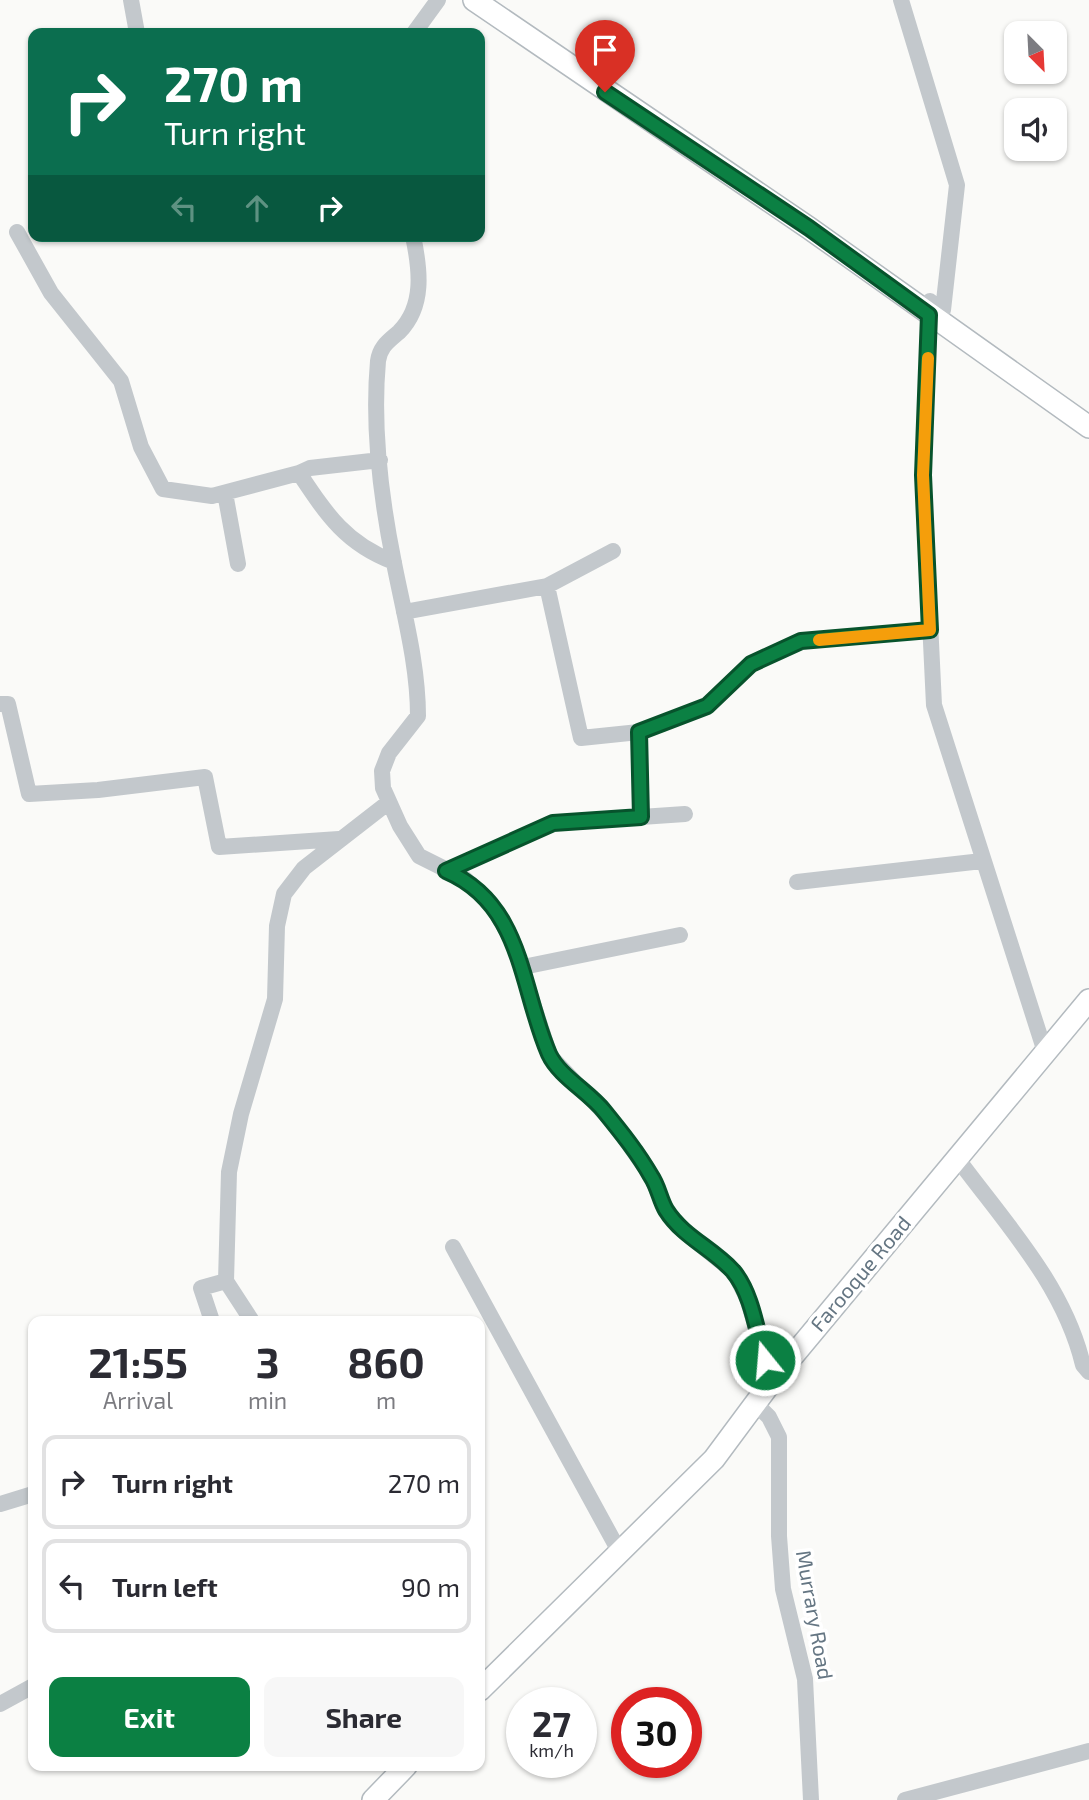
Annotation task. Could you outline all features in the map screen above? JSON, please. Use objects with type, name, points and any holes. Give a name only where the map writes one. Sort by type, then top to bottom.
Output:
[{"type":"street","points":[[131,0],[136,28]]},
{"type":"street","points":[[418,28],[438,0]]},
{"type":"street","points":[[474,0],[809,228],[934,308],[1089,428]]},
{"type":"street","points":[[493,0],[1089,416]]},
{"type":"street","points":[[901,0],[957,185],[934,308],[923,475],[934,705],[1045,1052]]},
{"type":"street","points":[[17,232],[51,293],[121,381],[141,447],[163,489],[212,496],[299,474],[310,468],[380,460]]},
{"type":"street","points":[[414,242],[419,285],[414,311],[379,353],[380,460],[394,562],[417,691],[418,716],[385,761],[382,779],[389,802],[418,856],[465,879],[490,902],[513,942],[523,967],[550,1056],[595,1100],[629,1143],[652,1176],[665,1209],[683,1231],[722,1261],[740,1283],[772,1381]]},
{"type":"street","points":[[299,474],[333,521],[351,540],[368,552],[394,562]]},
{"type":"street","points":[[225,493],[238,564]]},
{"type":"street","points":[[404,612],[547,586],[613,551]]},
{"type":"street","points":[[547,586],[581,738],[639,732],[707,706],[751,664],[801,641],[930,630]]},
{"type":"street","points":[[0,704],[8,704],[29,794],[98,790],[205,777],[219,847],[339,839]]},
{"type":"street","points":[[639,732],[641,817]]},
{"type":"street","points":[[249,1316],[226,1281],[229,1172],[241,1114],[275,999],[277,926],[284,894],[304,868],[389,802]]},
{"type":"street","points":[[446,871],[553,823],[685,814]]},
{"type":"street","points":[[797,882],[982,861]]},
{"type":"street","points":[[523,967],[680,934]]},
{"type":"street","name":"Farooque Road","points":[[485,1685],[715,1459],[772,1381],[1089,1000]]},
{"type":"street","points":[[957,1158],[1039,1268],[1064,1307],[1083,1365],[1089,1372]]},
{"type":"street","points":[[453,1247],[619,1551]]},
{"type":"street","points":[[210,1316],[201,1288],[226,1281]]},
{"type":"street","name":"Murrary Road","points":[[755,1403],[769,1417],[779,1437],[779,1536],[783,1589],[805,1679],[811,1800]]},
{"type":"street","points":[[0,1503],[28,1495]]},
{"type":"street","points":[[0,1704],[28,1689]]},
{"type":"street","points":[[905,1800],[1089,1751]]},
{"type":"street","points":[[373,1800],[401,1771]]},
{"type":"slow traffic","points":[[819,640],[930,630],[923,475],[928,358]]},
{"type":"route","points":[[605,92],[809,228],[929,315],[923,475],[930,630],[801,641],[751,664],[707,706],[639,732],[641,817],[553,823],[446,871],[465,879],[477,888],[490,902],[513,942],[550,1056],[555,1063],[595,1100],[629,1143],[652,1176],[665,1209],[683,1231],[734,1272],[747,1298],[765,1360]]}]
